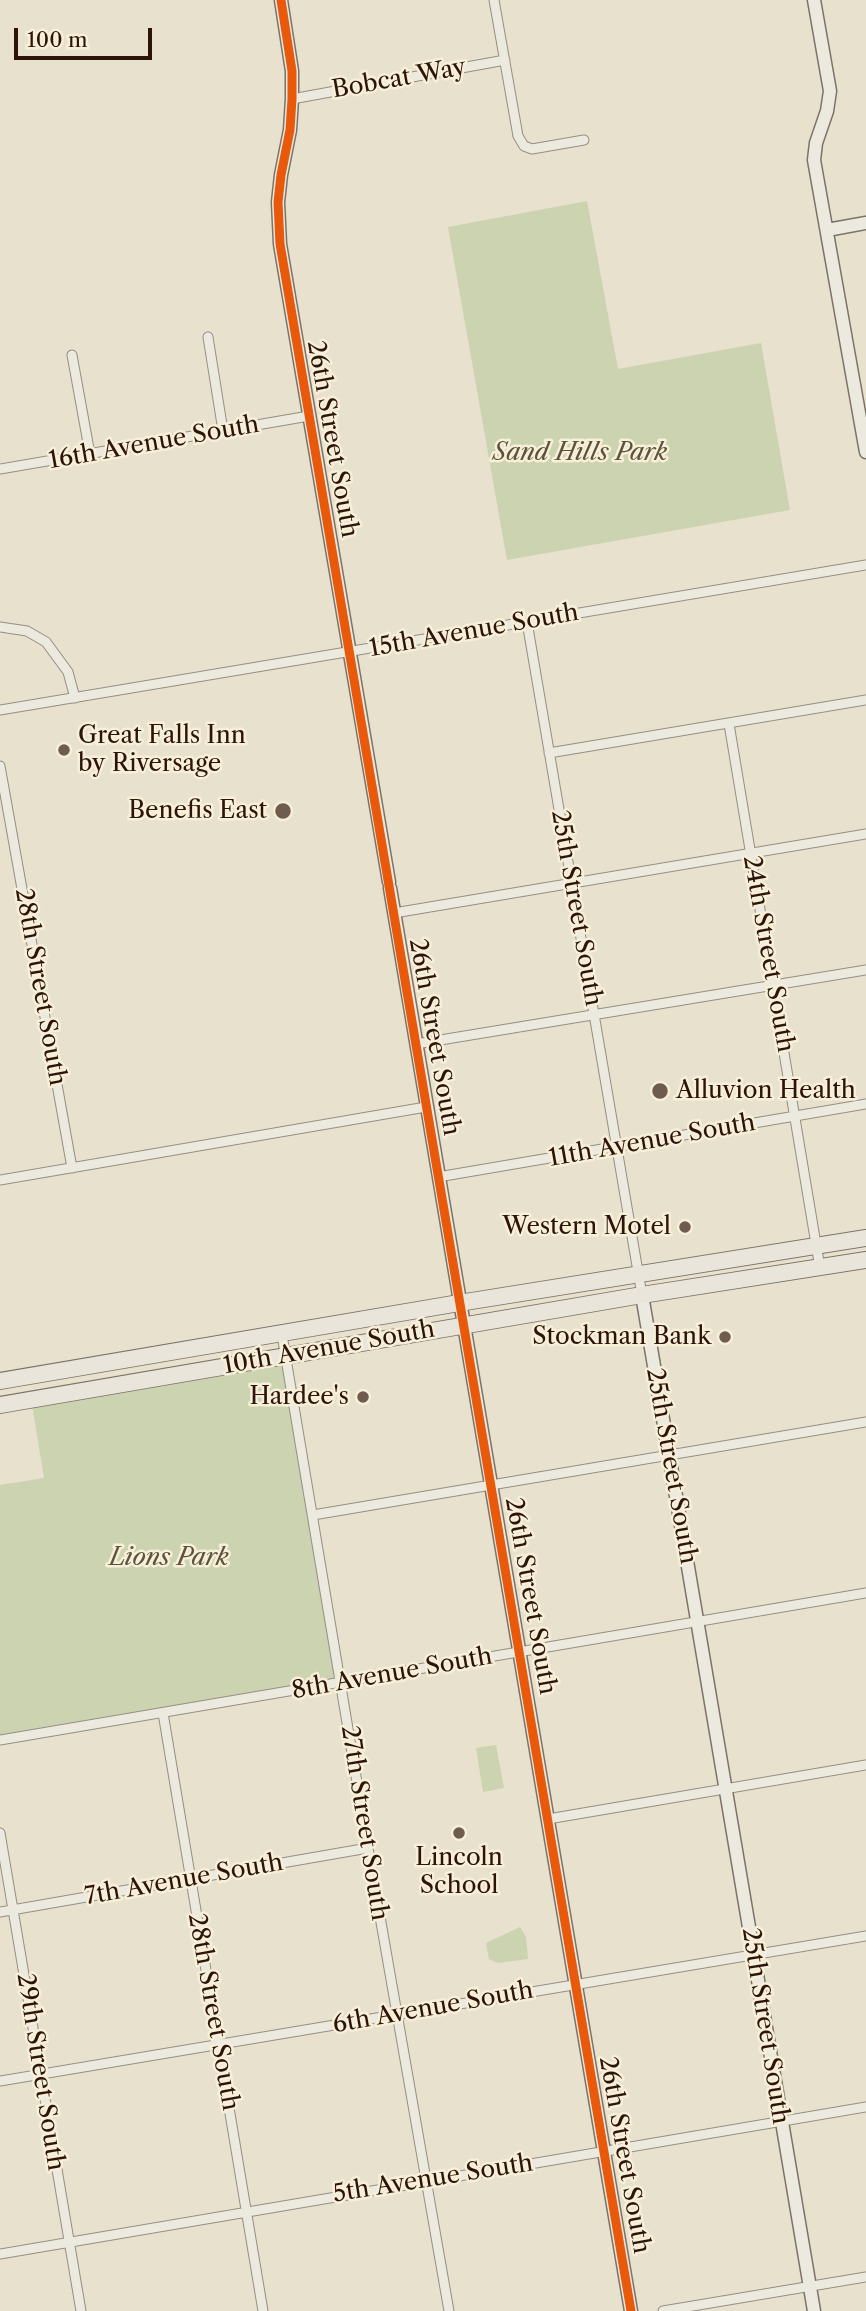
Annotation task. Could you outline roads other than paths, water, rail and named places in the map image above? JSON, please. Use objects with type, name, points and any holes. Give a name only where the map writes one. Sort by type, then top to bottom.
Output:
[{"type":"highway","name":"10th Avenue South","points":[[0,1381],[459,1303],[866,1238]]},
{"type":"highway","name":"10th Avenue South","points":[[0,1405],[642,1295],[866,1260]]},
{"type":"street","name":"26th Street South","points":[[281,0],[292,71],[292,99],[290,130],[281,175],[279,244],[631,2311]]},
{"type":"street","points":[[494,0],[518,136],[524,146],[532,149],[584,140]]},
{"type":"street","points":[[814,0],[830,91],[814,160],[866,452]]},
{"type":"street","name":"Bobcat Way","points":[[292,99],[505,60]]},
{"type":"street","points":[[827,230],[866,223]]},
{"type":"street","points":[[208,337],[223,431]]},
{"type":"street","points":[[72,355],[90,454]]},
{"type":"street","name":"16th Avenue South","points":[[0,469],[309,416]]},
{"type":"street","name":"15th Avenue South","points":[[0,710],[866,565]]},
{"type":"street","name":"25th Street South","points":[[527,622],[814,2311]]},
{"type":"street","points":[[0,627],[27,631],[46,642],[68,672],[75,698]]},
{"type":"street","points":[[549,754],[866,701]]},
{"type":"street","name":"24th Street South","points":[[729,723],[820,1268]]},
{"type":"street","name":"28th Street South","points":[[0,766],[72,1168]]},
{"type":"street","points":[[394,913],[866,834]]},
{"type":"street","points":[[416,1044],[866,970]]},
{"type":"street","name":"11th Avenue South","points":[[438,1177],[866,1104]]},
{"type":"street","points":[[0,1180],[426,1107]]},
{"type":"street","name":"27th Street South","points":[[282,1335],[449,2311]]},
{"type":"street","points":[[313,1515],[866,1422]]},
{"type":"street","name":"8th Avenue South","points":[[0,1740],[866,1593]]},
{"type":"street","name":"28th Street South","points":[[163,1713],[263,2311]]},
{"type":"street","points":[[548,1819],[866,1765]]},
{"type":"street","name":"29th Street South","points":[[0,1833],[80,2311]]},
{"type":"street","name":"7th Avenue South","points":[[0,1912],[368,1848]]},
{"type":"street","name":"6th Avenue South","points":[[0,2081],[866,1936]]},
{"type":"street","name":"5th Avenue South","points":[[0,2254],[866,2107]]},
{"type":"street","points":[[663,2311],[866,2277]]},
{"type":"place","name":"Great Falls Inn by Riversage","points":[[64,750]]},
{"type":"place","name":"Benefis East","points":[[283,811]]},
{"type":"place","name":"Alluvion Health","points":[[660,1091]]},
{"type":"place","name":"Western Motel","points":[[685,1227]]},
{"type":"place","name":"Stockman Bank","points":[[725,1337]]},
{"type":"place","name":"Hardee's","points":[[363,1397]]},
{"type":"place","name":"Lincoln School","points":[[459,1833]]},
{"type":"park label","name":"Sand Hills Park","points":[[580,453]]},
{"type":"park label","name":"Lions Park","points":[[169,1558]]}]
